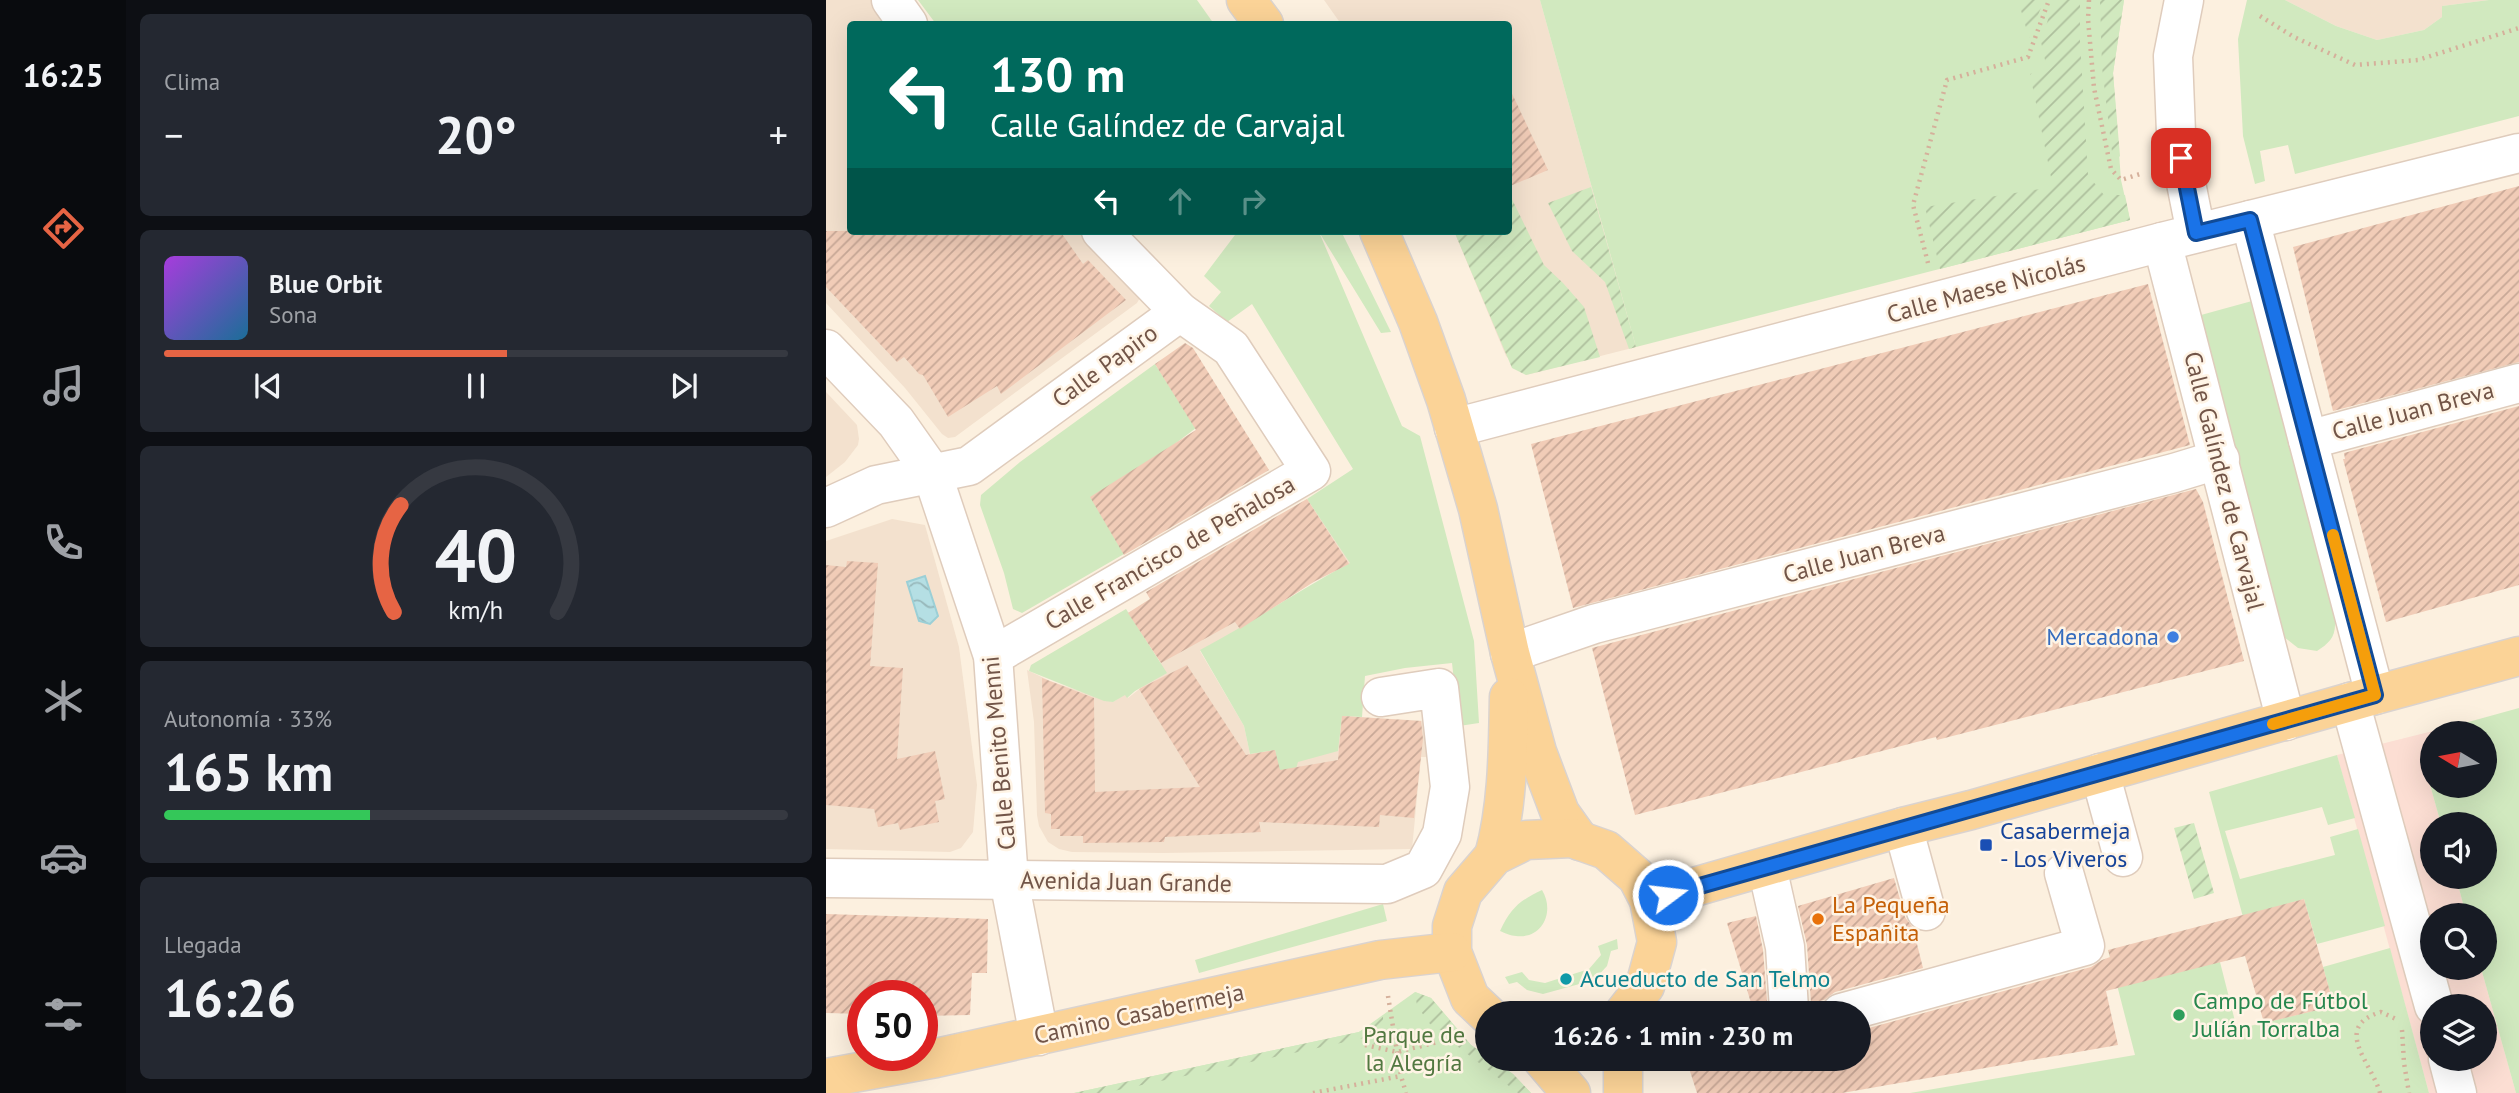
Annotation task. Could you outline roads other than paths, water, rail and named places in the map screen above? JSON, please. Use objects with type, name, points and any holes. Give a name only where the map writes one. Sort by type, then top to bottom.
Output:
[{"type":"main road","points":[[1246,0],[1262,21]]},
{"type":"main road","points":[[1380,235],[1418,322],[1454,428],[1478,509],[1510,653],[1546,775],[1560,813],[1580,841]]},
{"type":"main road","points":[[1494,856],[1506,782],[1510,653]]},
{"type":"main road","points":[[1649,900],[2519,656]]},
{"type":"main road","points":[[1475,1003],[1470,998],[1452,952],[1452,926],[1463,892],[1494,856],[1526,840],[1572,838],[1606,850],[1637,877],[1649,900],[1657,942],[1645,986],[1633,1001]]},
{"type":"main road","name":"Camino Casabermeja","points":[[826,1078],[1040,1036],[1380,960],[1452,952]]},
{"type":"main road","points":[[1553,1071],[1572,1093]]},
{"type":"main road","points":[[1623,1071],[1623,1093]]},
{"type":"street","points":[[891,0],[906,21]]},
{"type":"street","name":"Calle Galíndez de Carvajal","points":[[2184,0],[2173,56],[2179,237],[2220,459],[2286,720]]},
{"type":"street","name":"Calle Maese Nicolás","points":[[1454,428],[2179,237],[2519,153]]},
{"type":"street","points":[[2250,220],[2308,440],[2362,699],[2431,994]]},
{"type":"street","name":"Calle Papiro","points":[[826,508],[876,485],[969,466],[1180,312],[1105,235]]},
{"type":"street","name":"Calle Francisco de Peñalosa","points":[[993,656],[1311,471],[1231,348],[1180,312]]},
{"type":"street","name":"Calle Benito Menni","points":[[826,349],[897,422],[932,473],[993,656],[1009,880],[1040,1036]]},
{"type":"street","name":"Calle Juan Breva","points":[[2308,440],[2519,383]]},
{"type":"street","name":"Calle Juan Breva","points":[[1510,653],[1594,624],[2161,477],[2220,459]]},
{"type":"street","name":"Avenida Juan Grande","points":[[826,878],[1387,884],[1423,869],[1442,834],[1450,787],[1439,688],[1381,697]]},
{"type":"street","points":[[2100,773],[2123,857]]},
{"type":"street","points":[[1903,827],[1926,911]]},
{"type":"street","points":[[1767,867],[1785,947],[1788,1001]]},
{"type":"street","points":[[1871,1005],[2085,946],[2064,873]]},
{"type":"street","points":[[2451,1071],[2457,1093]]},
{"type":"water","points":[[925,576],[938,616],[930,624],[919,621],[907,582]]},
{"type":"place","name":"Mercadona","points":[[2173,637]]},
{"type":"place","name":"Casabermeja - Los Viveros","points":[[1986,845]]},
{"type":"place","name":"La Pequeña Españita","points":[[1818,919]]},
{"type":"place","name":"Acueducto de San Telmo","points":[[1566,979]]},
{"type":"place","name":"Campo de Fútbol Julíán Torralba","points":[[2179,1015]]},
{"type":"park label","name":"Parque de la Alegría","points":[[1414,1049]]}]
